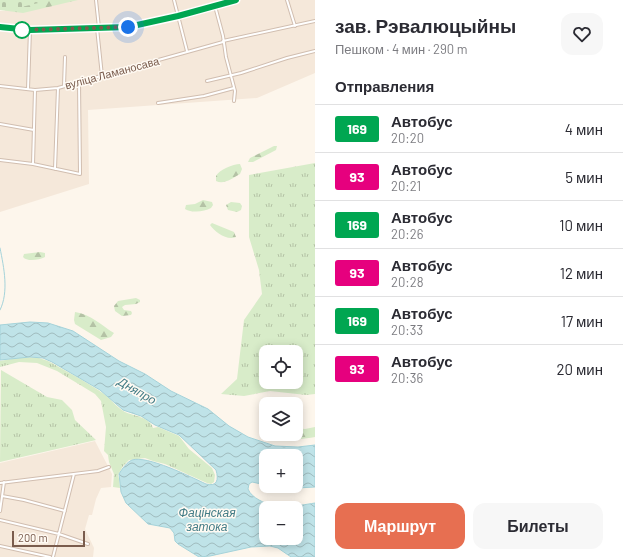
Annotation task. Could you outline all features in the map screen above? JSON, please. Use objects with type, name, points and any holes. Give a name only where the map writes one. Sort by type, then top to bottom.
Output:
[{"type":"street","points":[[96,0],[102,76]]},
{"type":"street","points":[[174,0],[187,52]]},
{"type":"street","points":[[0,27],[30,30],[128,27],[178,16],[235,0]]},
{"type":"street","points":[[287,0],[295,26]]},
{"type":"street","points":[[214,6],[234,88],[234,101]]},
{"type":"street","name":"вуліца Ламаносава","points":[[0,86],[28,90],[58,88],[223,41],[315,21]]},
{"type":"street","points":[[28,90],[30,30]]},
{"type":"street","points":[[207,82],[315,51]]},
{"type":"street","points":[[64,86],[65,57]]},
{"type":"street","points":[[0,160],[33,164],[80,174],[79,82]]},
{"type":"street","points":[[55,169],[58,88]]},
{"type":"street","points":[[158,103],[204,96],[234,88]]},
{"type":"street","points":[[33,164],[35,90]]},
{"type":"street","points":[[0,124],[34,130]]},
{"type":"street","points":[[0,483],[98,471],[109,467]]},
{"type":"street","points":[[0,546],[52,557],[74,474]]},
{"type":"street","points":[[0,511],[4,482]]},
{"type":"street","points":[[2,496],[24,500],[65,511]]},
{"type":"street","points":[[0,520],[59,534],[88,544]]},
{"type":"shaded area","points":[[55,0],[315,0],[315,73],[257,98],[88,110],[89,184],[0,212],[0,11],[5,11],[6,7]]},
{"type":"shaded area","points":[[95,441],[112,474],[111,487],[101,488],[96,499],[92,515],[89,515],[85,529],[94,548],[93,557],[0,557],[0,463]]},
{"type":"green space","points":[[0,0],[78,0],[23,13],[0,10]]},
{"type":"green space","points":[[0,0],[51,0],[13,9],[0,7]]},
{"type":"green space","points":[[274,146],[277,146],[276,150],[253,162],[248,162],[250,158]]},
{"type":"green space","points":[[315,163],[315,394],[306,395],[270,391],[244,396],[221,394],[237,379],[244,320],[262,294],[259,270],[249,237],[249,175]]},
{"type":"green space","points":[[240,164],[242,169],[240,174],[225,182],[216,181],[216,176],[220,172],[230,166]]},
{"type":"green space","points":[[203,200],[212,202],[213,205],[211,208],[198,212],[185,209],[186,205],[195,204]]},
{"type":"green space","points":[[231,202],[240,203],[242,206],[241,210],[237,212],[228,210],[226,205]]},
{"type":"green space","points":[[212,223],[234,232],[236,237],[225,237],[210,225]]},
{"type":"green space","points":[[40,252],[45,253],[45,257],[27,260],[23,257],[24,254]]},
{"type":"green space","points":[[136,298],[140,300],[140,302],[122,307],[124,310],[131,311],[131,315],[122,316],[115,311],[114,306],[118,301]]},
{"type":"green space","points":[[75,312],[86,315],[114,333],[111,337],[101,340],[75,324]]},
{"type":"green space","points":[[23,357],[39,358],[48,361],[107,396],[125,412],[149,421],[153,428],[158,427],[179,436],[189,449],[212,468],[215,475],[214,482],[211,484],[207,483],[165,464],[145,458],[129,460],[123,466],[118,475],[120,488],[113,487],[114,474],[108,455],[104,451],[106,427],[101,401],[95,394],[57,371],[37,363],[19,362],[0,367],[0,361]]},
{"type":"green space","points":[[1,370],[47,397],[62,400],[72,410],[75,420],[96,440],[0,462]]},
{"type":"green space","points":[[315,427],[315,437],[303,439],[303,429]]},
{"type":"water","points":[[30,322],[48,323],[73,331],[119,361],[145,374],[171,391],[208,409],[229,426],[248,437],[275,446],[298,447],[315,445],[315,487],[303,488],[303,449],[259,449],[259,484],[252,482],[249,484],[248,489],[251,494],[262,501],[259,501],[259,545],[303,545],[303,505],[315,503],[315,557],[291,557],[278,548],[270,546],[251,547],[199,557],[178,544],[175,541],[174,533],[170,528],[148,524],[126,503],[121,492],[119,474],[128,462],[139,459],[180,472],[210,485],[215,484],[217,480],[216,470],[179,435],[155,425],[141,416],[123,410],[100,390],[52,362],[43,358],[30,357],[0,360],[0,325]]},
{"type":"waterway","points":[[0,248],[5,280],[3,303],[0,310]]},
{"type":"bus line","name":"169","points":[[0,27],[23,30],[42,30],[128,27],[178,16],[236,0]]},
{"type":"route","points":[[22,30],[128,27]]},
{"type":"water label","name":"Дняпро","points":[[137,391]]},
{"type":"water label","name":"Фацінская затока","points":[[207,520]]}]
